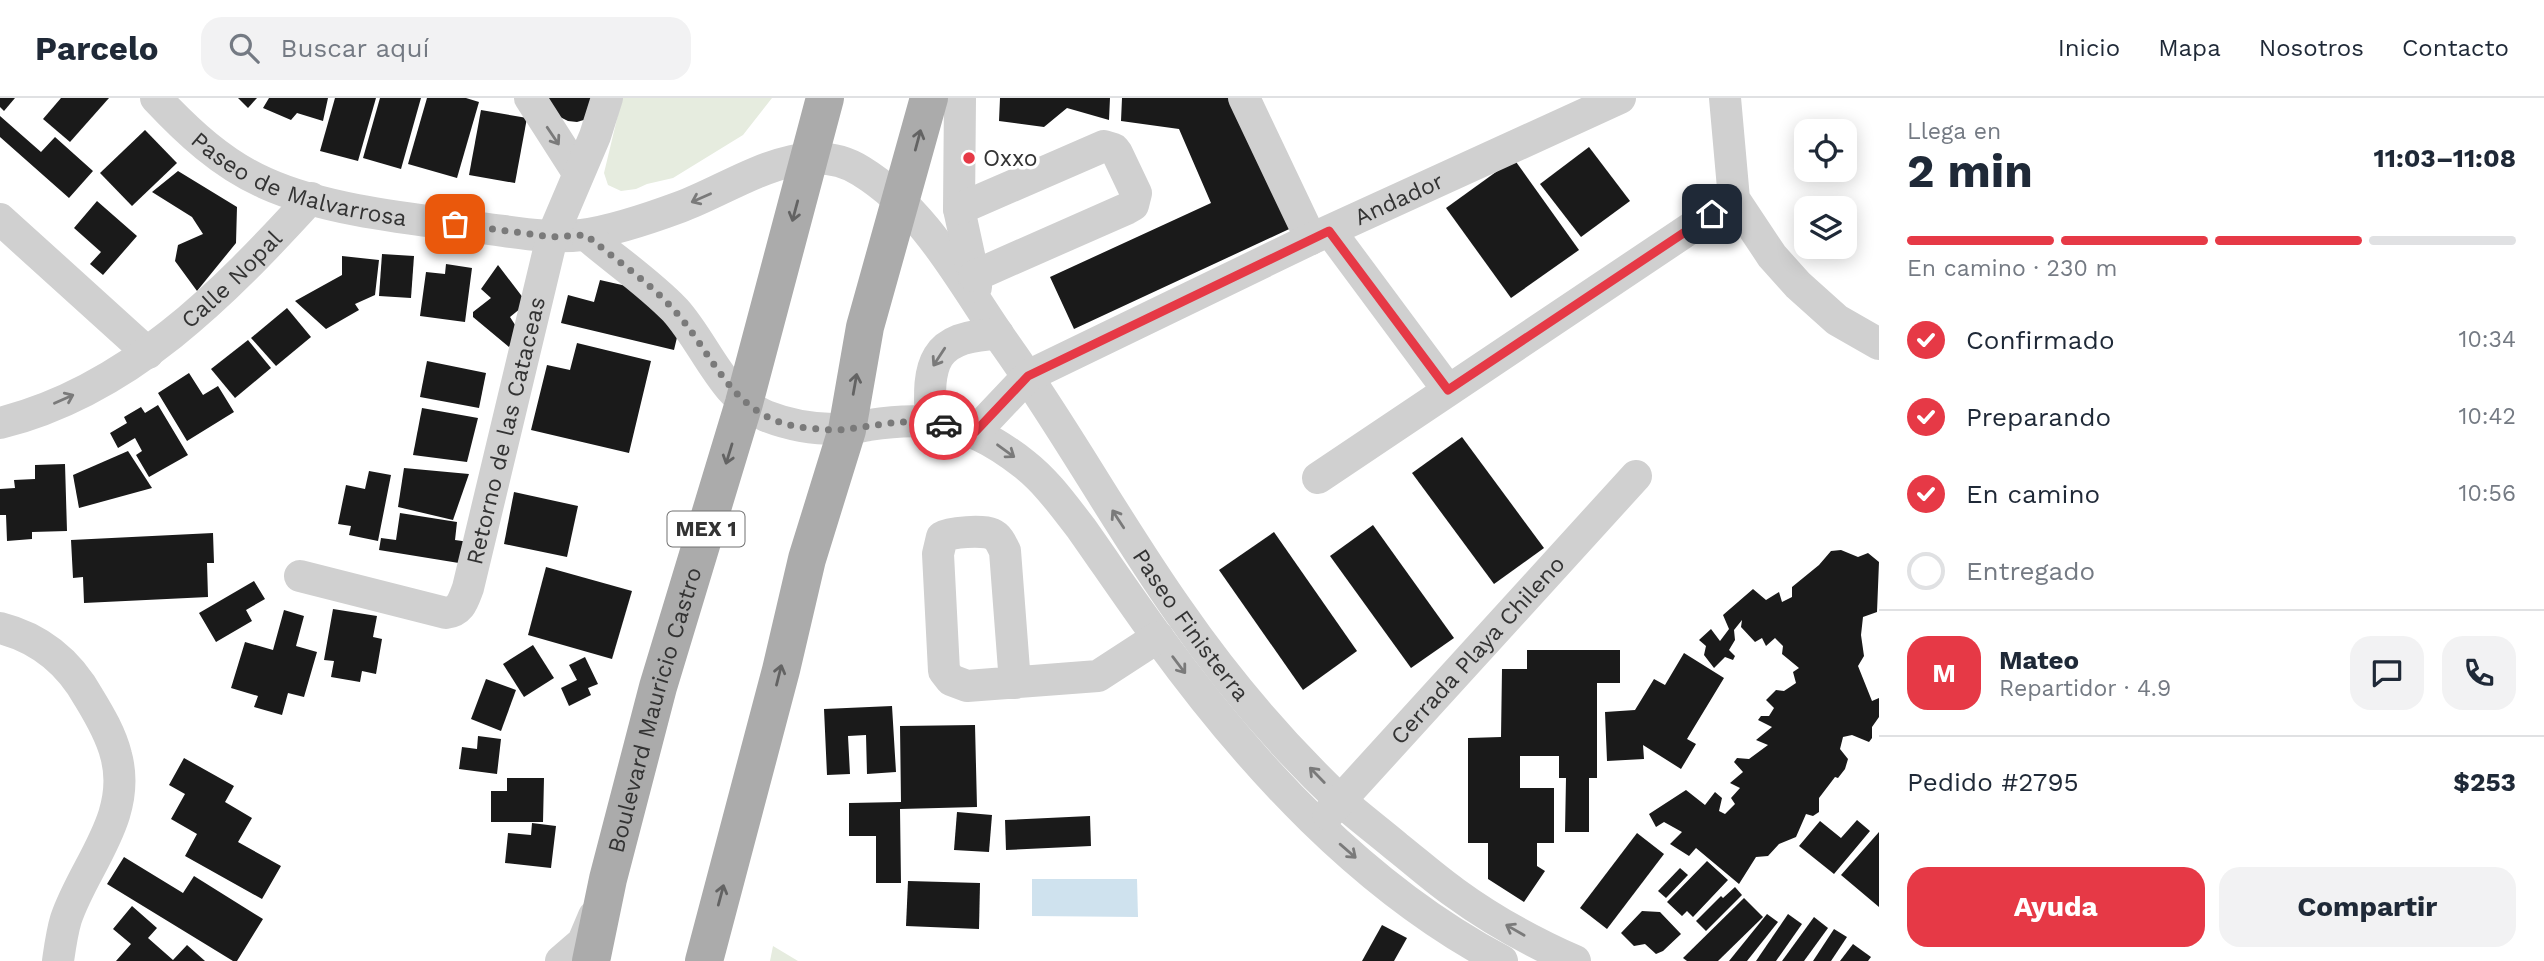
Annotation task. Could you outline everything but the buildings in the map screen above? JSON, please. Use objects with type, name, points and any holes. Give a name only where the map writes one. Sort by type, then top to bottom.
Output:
[{"type":"main road","name":"Boulevard Mauricio Castro","points":[[591,961],[608,878],[658,687],[744,403],[825,98]]},
{"type":"main road","points":[[704,961],[807,558],[847,430],[865,327],[929,98]]},
{"type":"street","name":"Paseo de Malvarrosa","points":[[156,98],[185,129],[218,155],[264,183],[311,198],[407,217],[552,237],[586,235],[680,207],[753,173],[810,157]]},
{"type":"street","points":[[530,98],[578,173]]},
{"type":"street","name":"Retorno de las Cataceas","points":[[300,576],[446,613],[460,608],[468,588],[552,237],[595,136],[607,98]]},
{"type":"street","points":[[931,422],[931,373],[938,356],[958,340],[972,335],[990,321],[974,276],[959,209],[960,98]]},
{"type":"street","points":[[1244,98],[1320,235],[1448,390]]},
{"type":"street","name":"Andador","points":[[1028,376],[1320,235],[1620,98]]},
{"type":"street","points":[[1725,98],[1734,199],[1772,256],[1798,285],[1838,320],[1879,344]]},
{"type":"street","points":[[959,209],[1104,146],[1117,153],[1136,193],[1133,205],[1126,209],[974,276]]},
{"type":"street","name":"Paseo Finisterra","points":[[810,157],[843,162],[859,169],[901,200],[942,249],[1028,376],[1181,615],[1273,730],[1341,801],[1455,894],[1549,950],[1575,961]]},
{"type":"street","name":"Calle Nopal","points":[[0,424],[100,383],[148,353],[215,298],[311,198]]},
{"type":"street","points":[[1318,478],[1734,199]]},
{"type":"street","points":[[0,219],[148,353]]},
{"type":"street","points":[[586,235],[646,282],[675,311],[744,403]]},
{"type":"street","points":[[975,432],[1028,376]]},
{"type":"street","name":"Paseo Finisterra","points":[[744,403],[755,411],[799,427],[847,430],[895,422],[931,422],[975,432],[996,443],[1042,479],[1112,571],[1198,692],[1240,742],[1318,824],[1437,922],[1502,961]]},
{"type":"street","name":"Cerrada Playa Chileno","points":[[1318,824],[1636,476]]},
{"type":"street","points":[[1015,683],[1005,551],[999,540],[990,533],[948,533],[942,537],[938,554],[944,671],[951,680],[967,686],[1015,683],[1098,676],[1158,637]]},
{"type":"street","points":[[0,628],[17,632],[42,644],[66,667],[84,688],[109,734],[117,757],[119,775],[112,823],[66,920],[58,961]]},
{"type":"street","points":[[561,961],[583,942],[608,878]]},
{"type":"street","points":[[1437,922],[1455,894]]},
{"type":"shaded area","points":[[622,98],[772,98],[743,135],[673,178],[621,191],[608,185],[604,173]]},
{"type":"shaded area","points":[[773,946],[798,961],[770,961]]},
{"type":"water","points":[[1032,879],[1137,879],[1138,917],[1032,916]]},
{"type":"way so far","points":[[455,224],[552,237],[586,235],[646,282],[675,311],[715,367],[744,403],[755,411],[799,427],[847,430],[895,422],[931,422],[944,425]]},
{"type":"place","name":"Oxxo","points":[[969,158]]},
{"type":"route","points":[[944,425],[975,432],[1028,376],[1329,231],[1448,390],[1712,214]]}]
